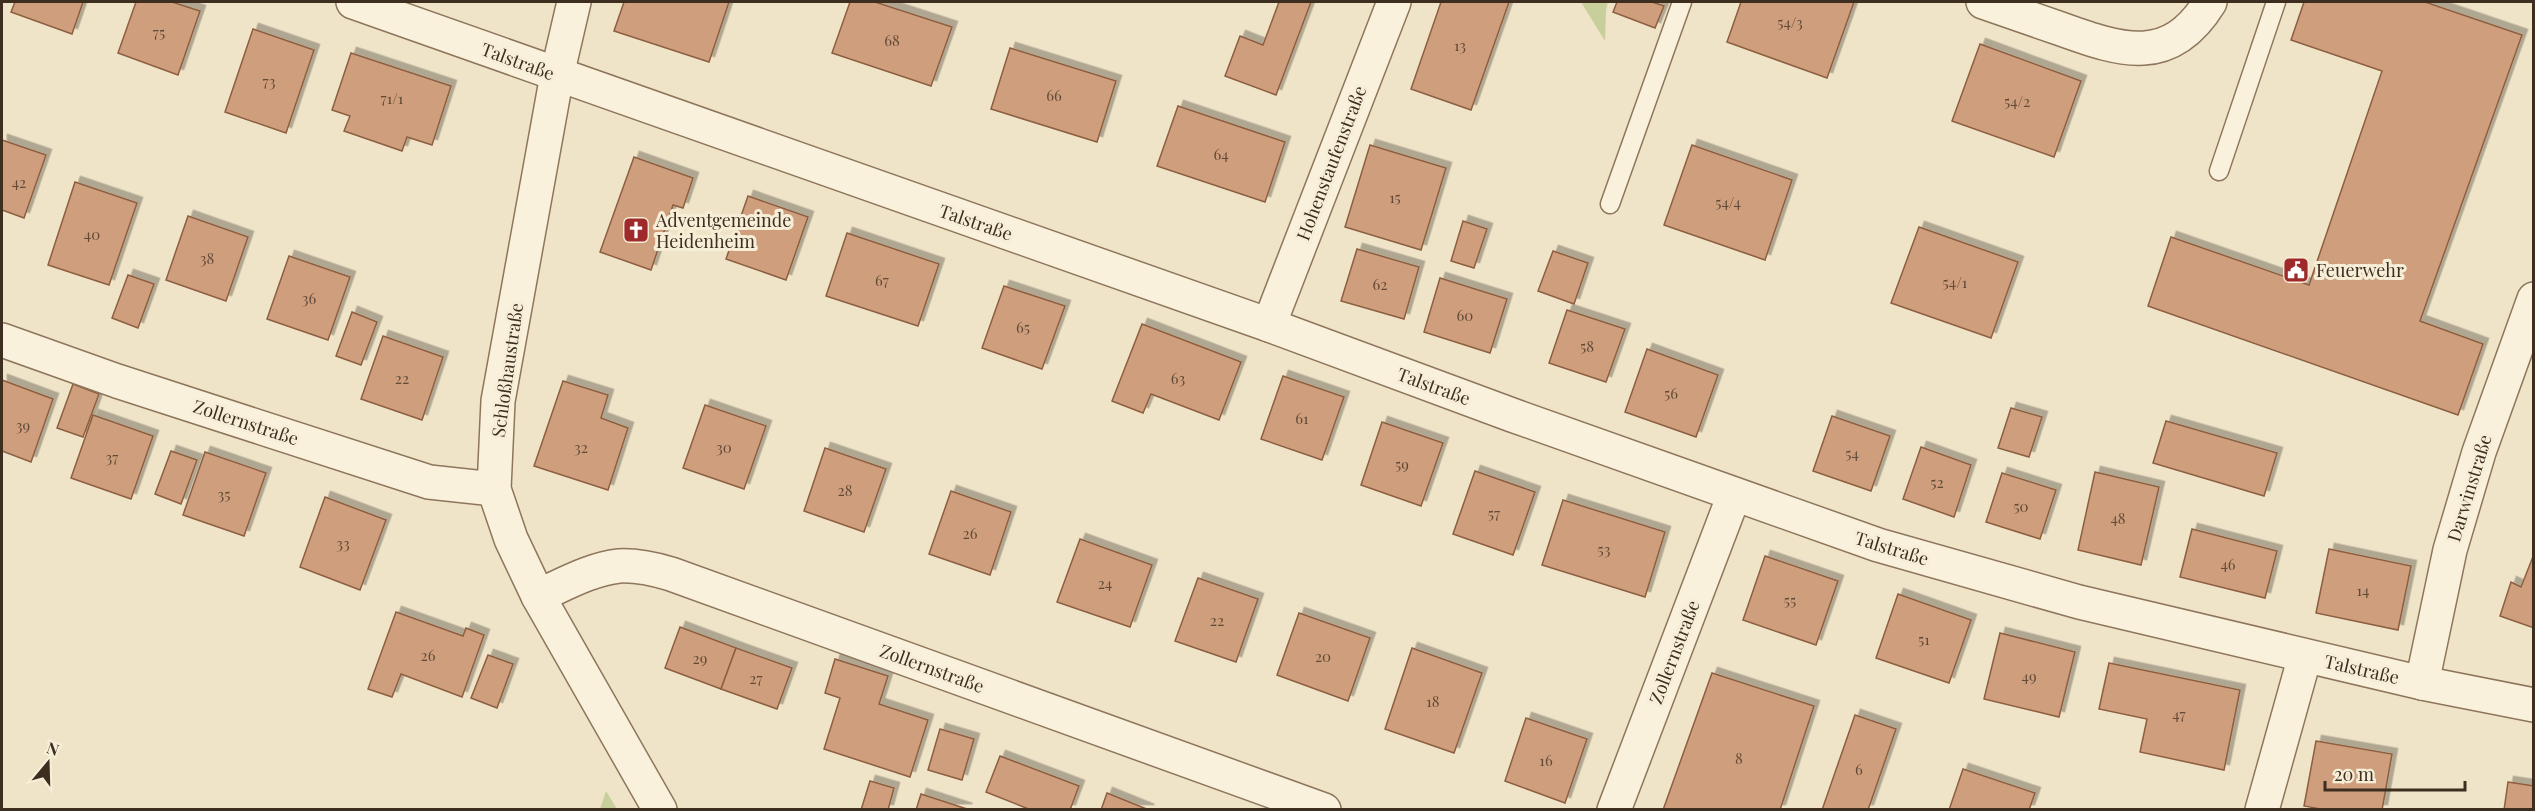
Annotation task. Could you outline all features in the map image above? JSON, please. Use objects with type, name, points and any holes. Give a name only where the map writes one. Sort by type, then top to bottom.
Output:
[{"type":"street","name":"Talstraße","points":[[353,2],[1269,325],[1734,495],[1878,545],[2068,599],[2422,683],[2534,705]]},
{"type":"street","name":"Schloßhaustraße","points":[[574,2],[557,75],[498,401],[494,489],[511,539],[538,596],[660,810]]},
{"type":"street","name":"Hohenstaufenstraße","points":[[1269,325],[1394,2]]},
{"type":"street","points":[[1983,2],[2104,44],[2129,48],[2154,48],[2178,38],[2197,22],[2210,2]]},
{"type":"street","name":"Darwinstraße","points":[[2422,683],[2450,550],[2479,452],[2534,299]]},
{"type":"street","name":"Zollernstraße","points":[[2,340],[117,381],[429,482],[494,489]]},
{"type":"street","name":"Zollernstraße","points":[[1614,810],[1734,495]]},
{"type":"street","name":"Zollernstraße","points":[[538,596],[595,572],[619,566],[646,567],[671,574],[1323,810]]},
{"type":"street","points":[[2262,810],[2305,656]]},
{"type":"lane","points":[[1610,204],[1682,2]]},
{"type":"lane","points":[[2219,171],[2276,2]]},
{"type":"green space","points":[[1581,2],[1608,2],[1605,41]]},
{"type":"green space","points":[[606,791],[617,809],[600,809]]},
{"type":"building","points":[[15,2],[83,2],[72,34],[11,12]]},
{"type":"building","points":[[136,2],[172,2],[200,11],[178,75],[118,53]]},
{"type":"building","points":[[624,2],[729,2],[709,62],[614,31]]},
{"type":"building","points":[[850,2],[875,2],[952,27],[931,86],[832,53]]},
{"type":"building","points":[[1279,2],[1311,2],[1276,95],[1225,76],[1240,36],[1263,45]]},
{"type":"building","points":[[1441,2],[1509,2],[1471,110],[1411,89]]},
{"type":"building","points":[[1617,2],[1652,2],[1664,6],[1655,28],[1613,12]]},
{"type":"building","points":[[1741,2],[1854,2],[1827,78],[1727,42]]},
{"type":"building","points":[[2304,2],[2425,2],[2522,35],[2420,321],[2483,344],[2458,415],[2148,306],[2171,237],[2309,285],[2382,71],[2291,40]]},
{"type":"building","points":[[253,29],[314,50],[286,133],[225,112]]},
{"type":"building","points":[[1980,44],[2081,81],[2054,157],[1952,121]]},
{"type":"building","points":[[1010,48],[1116,81],[1097,142],[991,109]]},
{"type":"building","points":[[351,53],[451,86],[432,145],[407,137],[402,151],[344,131],[350,116],[332,110]]},
{"type":"building","points":[[1178,106],[1285,142],[1265,202],[1157,166]]},
{"type":"building","points":[[2,140],[46,155],[24,218],[2,210]]},
{"type":"building","points":[[1370,145],[1446,168],[1421,250],[1345,227]]},
{"type":"building","points":[[1692,145],[1792,180],[1765,260],[1664,225]]},
{"type":"building","name":"Adventgemeinde Heidenheim","points":[[634,157],[693,178],[683,208],[673,205],[651,270],[600,252]]},
{"type":"building","points":[[75,182],[137,203],[109,285],[48,265]]},
{"type":"building","points":[[748,196],[808,217],[786,280],[726,259]]},
{"type":"building","points":[[188,216],[248,237],[226,301],[166,280]]},
{"type":"building","points":[[1463,221],[1487,229],[1474,268],[1451,261]]},
{"type":"building","points":[[1919,227],[2018,262],[1991,338],[1891,303]]},
{"type":"building","points":[[847,233],[939,264],[918,326],[826,296]]},
{"type":"building","points":[[1357,249],[1419,267],[1404,319],[1341,301]]},
{"type":"building","points":[[1553,251],[1588,263],[1574,304],[1538,291]]},
{"type":"building","points":[[289,256],[350,277],[328,340],[267,319]]},
{"type":"building","points":[[128,275],[154,284],[138,328],[112,318]]},
{"type":"building","points":[[1440,278],[1507,299],[1490,353],[1424,332]]},
{"type":"building","points":[[1004,286],[1065,306],[1042,369],[982,348]]},
{"type":"building","points":[[1567,310],[1625,329],[1606,382],[1549,363]]},
{"type":"building","points":[[352,312],[377,322],[361,365],[336,356]]},
{"type":"building","points":[[1142,324],[1241,362],[1219,420],[1151,394],[1143,413],[1112,401]]},
{"type":"building","points":[[383,336],[443,357],[422,420],[361,399]]},
{"type":"building","points":[[1647,349],[1718,375],[1696,437],[1625,412]]},
{"type":"building","points":[[1283,376],[1344,397],[1322,460],[1261,439]]},
{"type":"building","points":[[2,380],[53,399],[31,462],[2,451]]},
{"type":"building","points":[[563,381],[608,395],[601,418],[628,428],[608,490],[534,466]]},
{"type":"building","points":[[73,384],[99,394],[83,437],[57,428]]},
{"type":"building","points":[[705,405],[766,426],[744,489],[683,468]]},
{"type":"building","points":[[2011,408],[2042,417],[2029,457],[1998,448]]},
{"type":"building","points":[[93,415],[153,436],[131,499],[71,478]]},
{"type":"building","points":[[1832,416],[1890,436],[1871,491],[1813,471]]},
{"type":"building","points":[[2166,421],[2277,453],[2264,496],[2153,463]]},
{"type":"building","points":[[1382,422],[1443,443],[1421,506],[1361,485]]},
{"type":"building","points":[[1921,447],[1971,465],[1954,517],[1903,499]]},
{"type":"building","points":[[825,448],[886,469],[864,532],[804,511]]},
{"type":"building","points":[[171,451],[197,460],[181,504],[155,494]]},
{"type":"building","points":[[205,452],[266,473],[244,536],[183,515]]},
{"type":"building","points":[[1475,471],[1535,492],[1513,555],[1453,534]]},
{"type":"building","points":[[2095,472],[2159,487],[2141,565],[2078,550]]},
{"type":"building","points":[[2002,473],[2056,490],[2040,539],[1986,522]]},
{"type":"building","points":[[951,491],[1011,512],[990,575],[929,554]]},
{"type":"building","points":[[325,497],[386,520],[360,590],[300,567]]},
{"type":"building","points":[[1563,500],[1665,532],[1645,597],[1542,565]]},
{"type":"building","points":[[2192,529],[2277,551],[2265,598],[2180,577]]},
{"type":"building","points":[[1080,539],[1152,565],[1130,627],[1057,602]]},
{"type":"building","points":[[2329,549],[2411,566],[2398,630],[2316,613]]},
{"type":"building","points":[[2534,554],[2534,628],[2500,616],[2511,582],[2521,587]]},
{"type":"building","points":[[1765,556],[1838,581],[1816,645],[1743,620]]},
{"type":"building","points":[[1198,578],[1258,599],[1236,662],[1175,641]]},
{"type":"building","points":[[1898,594],[1971,620],[1949,683],[1876,658]]},
{"type":"building","points":[[396,612],[463,636],[466,628],[484,635],[462,697],[401,674],[392,697],[368,689]]},
{"type":"building","points":[[1299,613],[1370,638],[1348,701],[1277,675]]},
{"type":"building","points":[[680,627],[736,648],[721,689],[665,668]]},
{"type":"building","points":[[2000,633],[2075,652],[2059,717],[1984,699]]},
{"type":"building","points":[[736,648],[792,668],[777,709],[721,689]]},
{"type":"building","points":[[1412,648],[1482,673],[1454,753],[1385,729]]},
{"type":"building","points":[[488,655],[513,664],[497,708],[471,698]]},
{"type":"building","points":[[835,659],[888,676],[879,704],[928,720],[910,777],[824,749],[840,698],[825,693]]},
{"type":"building","points":[[2109,663],[2240,690],[2224,770],[2140,752],[2147,719],[2099,709]]},
{"type":"building","points":[[1712,673],[1814,706],[1780,810],[1663,810]]},
{"type":"building","points":[[1855,715],[1896,729],[1868,810],[1822,810]]},
{"type":"building","points":[[1526,718],[1587,739],[1565,803],[1505,781]]},
{"type":"building","points":[[940,729],[974,739],[962,780],[928,770]]},
{"type":"building","points":[[2316,741],[2392,754],[2382,810],[2326,810],[2304,806]]},
{"type":"building","points":[[1000,756],[1079,786],[1070,810],[1031,810],[986,792]]},
{"type":"building","points":[[1963,769],[2035,793],[2029,810],[1949,810]]},
{"type":"building","points":[[870,781],[894,788],[888,810],[861,810]]},
{"type":"building","points":[[2508,782],[2534,786],[2534,810],[2504,810]]},
{"type":"building","points":[[1107,793],[1149,810],[1101,810]]},
{"type":"building","points":[[921,794],[967,809],[916,810]]},
{"type":"place","name":"Adventgemeinde Heidenheim","points":[[636,230]]},
{"type":"place","name":"Feuerwehr","points":[[2296,270]]}]
